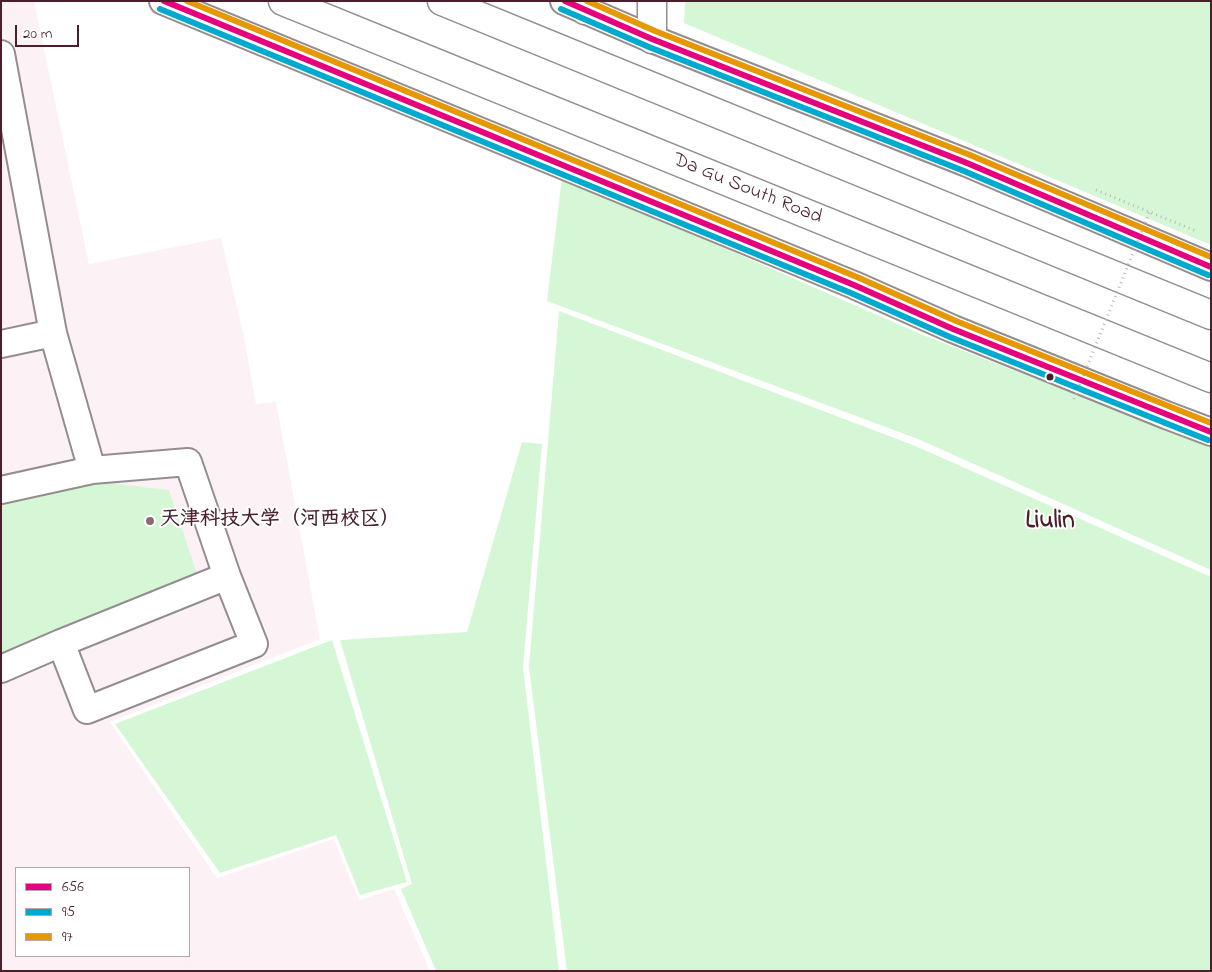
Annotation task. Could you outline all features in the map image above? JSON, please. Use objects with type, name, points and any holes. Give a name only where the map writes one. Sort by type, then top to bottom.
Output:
[{"type":"main road","name":"Da Gu South Road","points":[[283,1],[1211,378]]},
{"type":"main road","points":[[442,1],[1211,315]]},
{"type":"main road","points":[[652,1],[652,38]]},
{"type":"street","points":[[163,1],[854,285],[953,329],[1211,432]]},
{"type":"street","points":[[578,4],[652,38],[967,163],[1211,267]]},
{"type":"street","points":[[1,54],[53,333],[92,470]]},
{"type":"street","points":[[1,344],[53,333]]},
{"type":"street","points":[[1,490],[92,470],[188,462],[227,576],[254,644],[87,710],[61,643]]},
{"type":"street","points":[[1,668],[227,576]]},
{"type":"path","points":[[1096,190],[1196,231]]},
{"type":"path","points":[[1074,399],[1150,211]]},
{"type":"shaded area","name":"天津科技大学（河西校区）","points":[[1,1],[34,1],[89,264],[221,238],[244,337],[256,404],[276,402],[320,639],[110,722],[217,878],[334,839],[359,900],[394,889],[430,971],[1,971]]},
{"type":"green space","points":[[685,1],[1211,1],[1211,245],[684,23]]},
{"type":"green space","points":[[562,177],[923,335],[1211,447],[1211,570],[918,439],[547,301]]},
{"type":"green space","points":[[559,311],[913,445],[1211,577],[1211,971],[567,971],[529,667]]},
{"type":"green space","points":[[522,442],[542,444],[523,668],[559,971],[436,971],[401,889],[412,884],[340,640],[467,632]]},
{"type":"green space","points":[[101,482],[169,490],[197,574],[1,654],[1,505]]},
{"type":"green space","points":[[332,640],[407,882],[360,895],[336,835],[220,873],[115,724]]},
{"type":"transit line","name":"656","points":[[164,1],[854,285],[953,329],[1211,432]]},
{"type":"transit line","name":"97","points":[[187,1],[857,277],[956,321],[1211,423]]},
{"type":"transit line","name":"656","points":[[565,1],[652,39],[967,163],[1211,267]]},
{"type":"transit line","name":"97","points":[[587,1],[655,31],[970,155],[1211,257]]},
{"type":"transit line","name":"95","points":[[160,9],[851,293],[950,337],[1208,440]]},
{"type":"transit line","name":"95","points":[[561,9],[649,47],[964,171],[1208,275]]},
{"type":"place","name":"天津科技大学（河西校区）","points":[[150,521]]},
{"type":"district","name":"Liulin","points":[[1050,523]]}]
